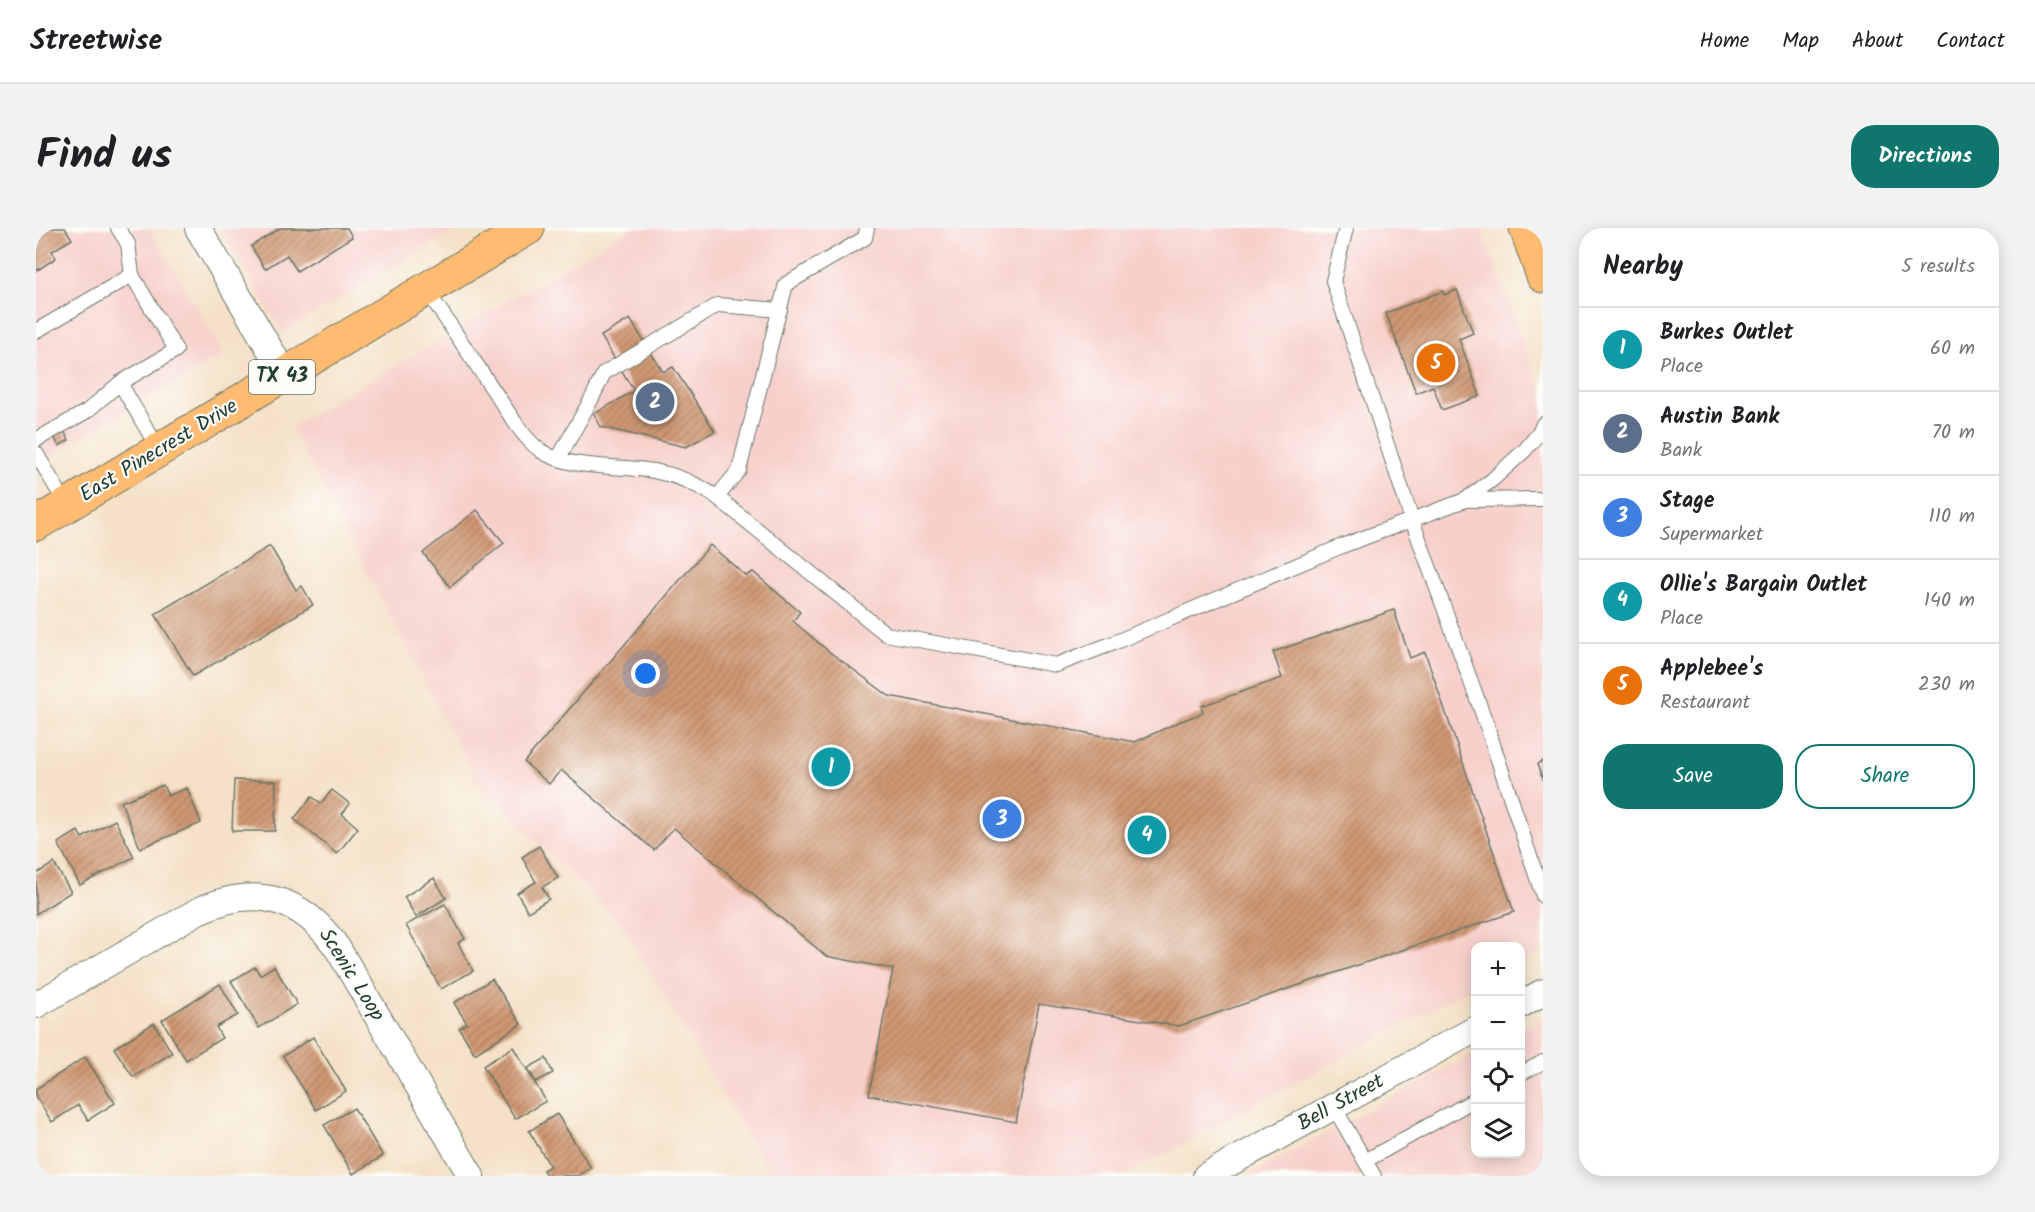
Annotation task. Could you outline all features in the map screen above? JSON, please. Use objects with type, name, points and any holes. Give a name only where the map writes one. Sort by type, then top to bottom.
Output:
[{"type":"main road","name":"East Pinecrest Drive","points":[[36,524],[528,228]]},
{"type":"main road","points":[[1526,228],[1543,276]]},
{"type":"street","points":[[198,228],[285,375]]},
{"type":"street","name":"Scenic Loop","points":[[36,1005],[198,911],[215,904],[249,897],[264,898],[292,906],[317,922],[338,949],[471,1176]]},
{"type":"street","points":[[1525,1003],[1543,992]]},
{"type":"street","name":"Bell Street","points":[[1212,1174],[1471,1032]]},
{"type":"lane","points":[[36,440],[87,411],[120,383],[176,350],[132,274],[128,244],[118,228]]},
{"type":"lane","points":[[717,497],[740,470],[786,284],[864,238],[867,228]]},
{"type":"lane","points":[[1346,228],[1333,281],[1412,520],[1486,723],[1543,896]]},
{"type":"lane","points":[[36,331],[132,274]]},
{"type":"lane","points":[[426,289],[527,439],[541,451],[558,459],[671,475],[701,487],[717,497],[886,634],[1056,665],[1342,546],[1465,500],[1526,450],[1543,424]]},
{"type":"lane","points":[[558,459],[592,398],[603,373],[718,305],[780,310]]},
{"type":"lane","points":[[120,383],[159,450]]},
{"type":"lane","points":[[36,453],[67,506]]},
{"type":"lane","points":[[1465,500],[1543,499]]},
{"type":"lane","points":[[1525,1072],[1543,1062]]},
{"type":"lane","points":[[1365,1161],[1471,1102]]},
{"type":"lane","points":[[1334,1107],[1374,1176]]},
{"type":"shaded area","points":[[36,228],[149,228],[224,354],[36,464]]},
{"type":"shaded area","points":[[220,228],[460,228],[282,333]]},
{"type":"shaded area","points":[[632,228],[1481,228],[1543,396],[1543,950],[1525,960],[1525,942],[1471,942],[1471,988],[1122,1176],[771,1176],[618,918],[616,919],[471,776],[473,774],[291,427]]},
{"type":"shaded area","points":[[1543,1017],[1543,1176],[1246,1176],[1471,1055],[1471,1158],[1525,1158],[1525,1027]]},
{"type":"building","points":[[36,228],[65,228],[72,239],[52,251],[56,258],[36,271]]},
{"type":"building","points":[[280,228],[347,228],[352,237],[297,271],[287,255],[265,269],[251,246]]},
{"type":"building","points":[[1457,290],[1473,333],[1459,339],[1480,396],[1442,410],[1433,386],[1416,393],[1386,313],[1443,291],[1444,295]]},
{"type":"building","points":[[630,319],[663,372],[673,367],[715,431],[686,447],[601,427],[594,414],[634,391],[601,336]]},
{"type":"building","points":[[63,429],[69,440],[59,446],[53,435]]},
{"type":"building","points":[[477,510],[504,543],[450,587],[423,553]]},
{"type":"building","points":[[710,545],[746,576],[753,572],[800,612],[793,621],[827,650],[889,696],[1135,742],[1203,713],[1201,706],[1282,678],[1273,652],[1394,610],[1410,658],[1425,652],[1514,912],[1179,1026],[1039,1004],[1016,1122],[869,1095],[893,969],[826,956],[674,828],[654,850],[561,770],[549,784],[524,762]]},
{"type":"building","points":[[270,546],[296,590],[302,586],[313,605],[193,676],[155,614]]},
{"type":"building","points":[[1543,761],[1543,781],[1537,764]]},
{"type":"building","points":[[234,780],[276,781],[275,831],[232,831]]},
{"type":"building","points":[[163,785],[168,796],[187,788],[201,823],[140,848],[121,802]]},
{"type":"building","points":[[332,790],[350,804],[342,814],[358,828],[337,854],[294,819],[312,797],[321,803]]},
{"type":"building","points":[[115,820],[134,857],[80,885],[58,843],[78,831],[82,838]]},
{"type":"building","points":[[539,846],[558,878],[542,887],[549,899],[528,912],[517,893],[536,882],[522,857]]},
{"type":"building","points":[[54,863],[71,892],[36,914],[36,874]]},
{"type":"building","points":[[434,878],[446,898],[416,917],[404,897]]},
{"type":"building","points":[[445,904],[465,939],[458,943],[473,971],[441,989],[406,925]]},
{"type":"building","points":[[274,966],[297,1004],[259,1028],[231,981],[255,967],[260,975]]},
{"type":"building","points":[[492,979],[521,1024],[475,1054],[459,1028],[467,1023],[454,1003]]},
{"type":"building","points":[[220,984],[238,1015],[216,1027],[222,1038],[186,1060],[162,1020]]},
{"type":"building","points":[[154,1023],[172,1053],[133,1077],[114,1048]]},
{"type":"building","points":[[313,1037],[346,1091],[316,1110],[283,1056]]},
{"type":"building","points":[[513,1047],[546,1101],[515,1119],[483,1066]]},
{"type":"building","points":[[85,1057],[115,1103],[88,1120],[78,1105],[52,1122],[36,1097],[36,1089]]},
{"type":"building","points":[[546,1058],[553,1073],[536,1082],[528,1068]]},
{"type":"building","points":[[354,1108],[383,1156],[353,1174],[324,1125]]},
{"type":"building","points":[[557,1114],[591,1168],[578,1176],[547,1176],[543,1170],[550,1166],[529,1131]]},
{"type":"place","name":"Applebee's","points":[[1436,363]]},
{"type":"place","name":"Austin Bank","points":[[655,402]]},
{"type":"place","name":"Burkes Outlet","points":[[831,767]]},
{"type":"place","name":"Stage","points":[[1002,819]]},
{"type":"place","name":"Ollie's Bargain Outlet","points":[[1147,835]]}]
